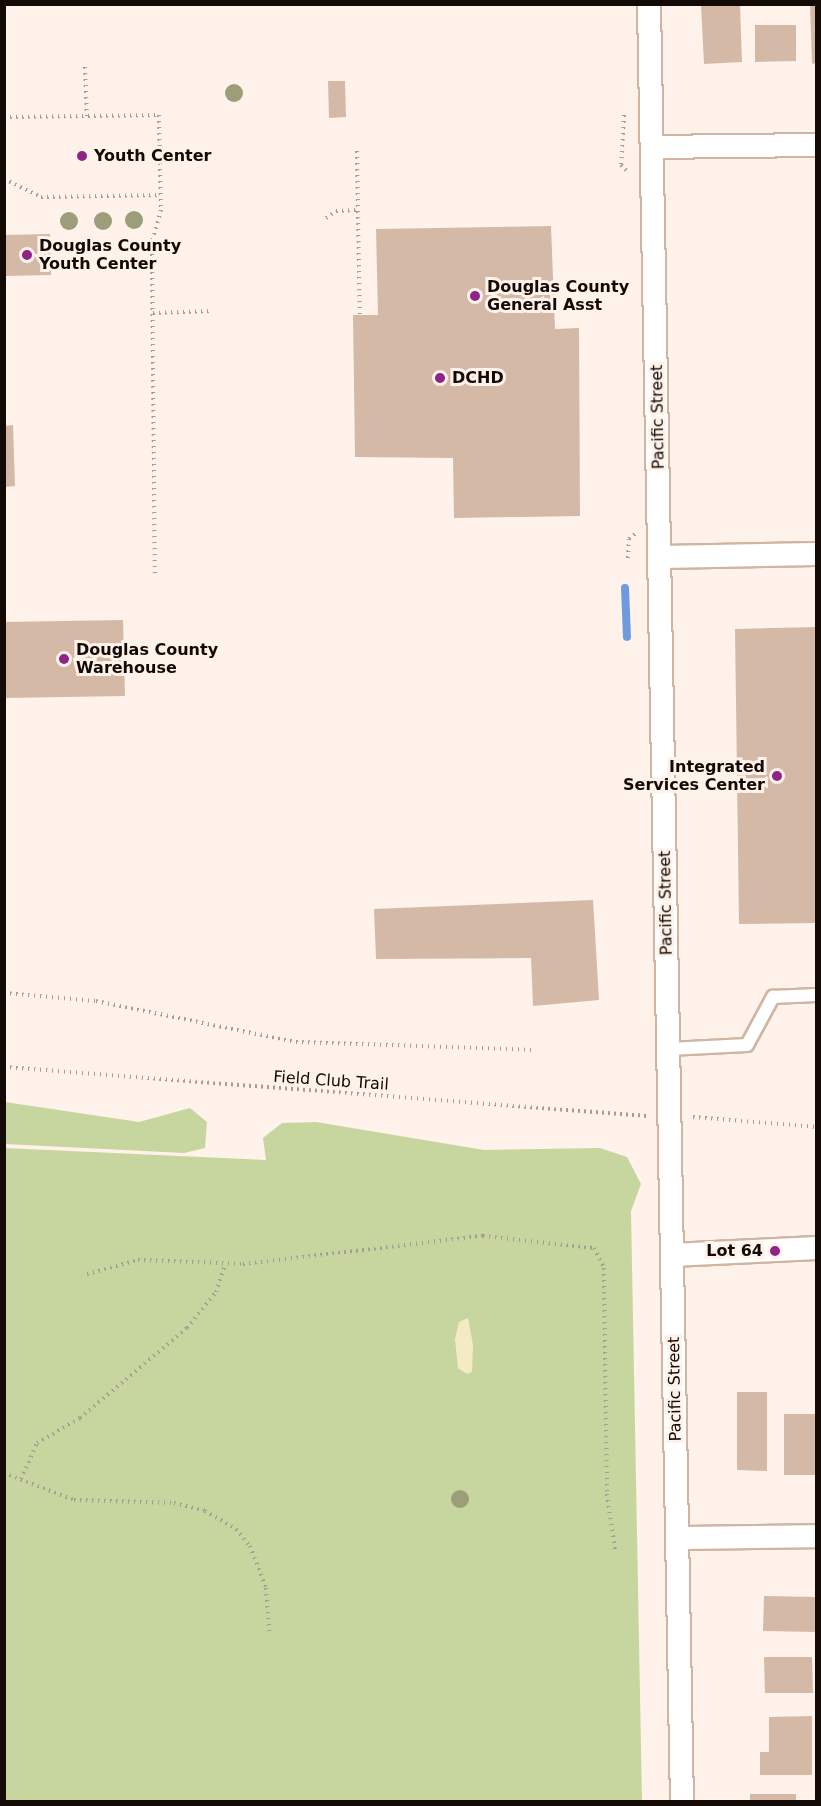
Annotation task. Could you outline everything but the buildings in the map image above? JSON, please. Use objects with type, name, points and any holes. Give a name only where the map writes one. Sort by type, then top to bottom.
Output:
[{"type":"street","name":"Pacific Street","points":[[649,4],[661,557],[682,1802]]},
{"type":"street","points":[[653,147],[816,145]]},
{"type":"street","points":[[661,557],[816,554]]},
{"type":"street","points":[[673,1255],[816,1248]]},
{"type":"street","points":[[678,1538],[816,1536]]},
{"type":"lane","points":[[669,1049],[747,1045],[773,997],[816,995]]},
{"type":"path","points":[[86,67],[87,116]]},
{"type":"path","points":[[4,117],[159,115],[160,195],[152,242],[155,574]]},
{"type":"path","points":[[357,151],[360,315]]},
{"type":"path","points":[[4,179],[41,197],[160,195]]},
{"type":"path","points":[[326,218],[336,211],[358,210]]},
{"type":"path","points":[[153,313],[210,311]]},
{"type":"path","points":[[4,993],[96,1001],[276,1040],[535,1050]]},
{"type":"path","name":"Field Club Trail","points":[[4,1067],[656,1116]]},
{"type":"path","points":[[687,1117],[816,1127]]},
{"type":"path","points":[[87,1274],[138,1260],[225,1265],[483,1236],[594,1248],[604,1268],[607,1494],[615,1551]]},
{"type":"path","points":[[21,1479],[37,1443],[80,1418],[187,1328],[216,1292],[225,1265]]},
{"type":"path","points":[[4,1473],[74,1500],[174,1503],[205,1511],[236,1529],[263,1579],[271,1606],[270,1636]]},
{"type":"green space","points":[[5,1102],[139,1122],[190,1108],[207,1122],[205,1148],[184,1153],[5,1144]]},
{"type":"green space","points":[[316,1122],[484,1150],[600,1148],[627,1157],[641,1184],[631,1211],[642,1801],[5,1801],[4,1148],[266,1160],[263,1138],[282,1123]]},
{"type":"sand","points":[[468,1318],[473,1345],[472,1372],[467,1374],[458,1368],[455,1339],[459,1322]]},
{"type":"waterway","points":[[625,588],[627,637]]},
{"type":"place","name":"Youth Center","points":[[82,156]]},
{"type":"place","name":"Douglas County Youth Center","points":[[27,255]]},
{"type":"place","name":"Douglas County General Asst","points":[[475,296]]},
{"type":"place","name":"DCHD","points":[[440,378]]},
{"type":"place","name":"Douglas County Warehouse","points":[[64,659]]},
{"type":"place","name":"Integrated Services Center","points":[[777,776]]},
{"type":"place","name":"Lot 64","points":[[775,1251]]}]
